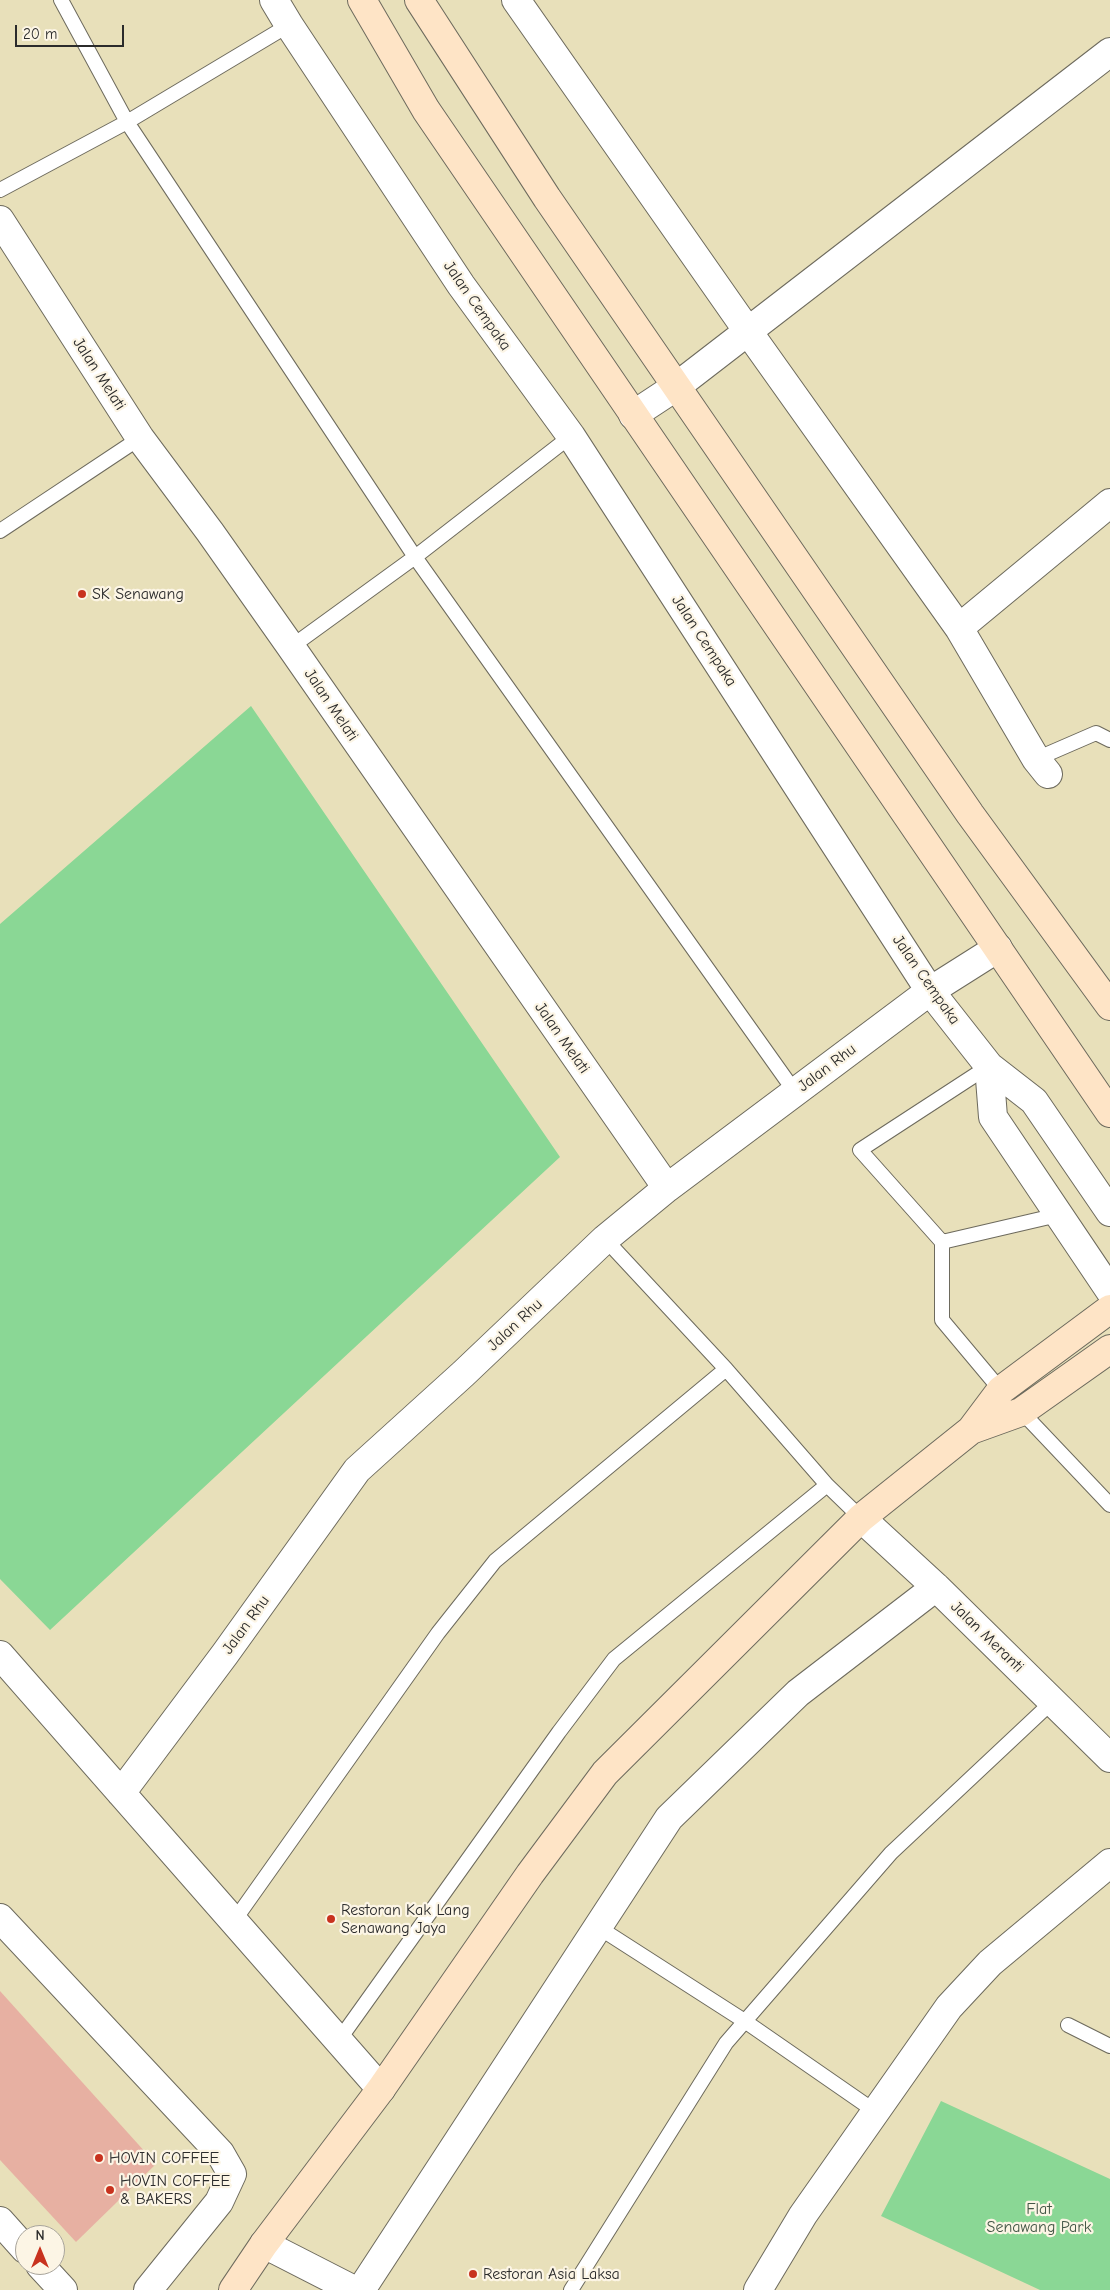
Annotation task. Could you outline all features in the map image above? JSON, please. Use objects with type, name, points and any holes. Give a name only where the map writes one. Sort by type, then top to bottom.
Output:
[{"type":"street","name":"Jalan Cempaka","points":[[274,0],[289,26],[461,285],[571,436],[930,991],[989,1066],[1034,1101],[1105,1201]]},
{"type":"street","points":[[362,0],[426,110],[1110,1113]]},
{"type":"street","points":[[419,0],[547,198],[970,814],[1110,1006]]},
{"type":"street","points":[[516,0],[959,628],[1042,767]]},
{"type":"street","points":[[633,415],[677,386],[747,330],[1110,52]]},
{"type":"street","name":"Jalan Melati","points":[[0,220],[140,438],[210,532],[291,647],[667,1188]]},
{"type":"street","points":[[959,628],[1110,503]]},
{"type":"street","name":"Jalan Rhu","points":[[121,1793],[225,1654],[357,1470],[605,1239],[667,1188],[930,991],[998,948]]},
{"type":"street","points":[[989,1066],[993,1118],[1110,1291]]},
{"type":"street","points":[[233,2290],[264,2244],[381,2089],[530,1874],[605,1773],[861,1518],[971,1430],[1001,1390],[1110,1309]]},
{"type":"street","points":[[971,1430],[1021,1412],[1110,1349]]},
{"type":"street","name":"Jalan Meranti","points":[[861,1518],[936,1587],[1110,1758]]},
{"type":"street","points":[[361,2290],[669,1818],[798,1693],[936,1587]]},
{"type":"street","points":[[2,1662],[121,1793],[381,2089]]},
{"type":"street","points":[[758,2290],[803,2215],[949,2007],[990,1963],[1110,1863]]},
{"type":"street","points":[[0,1918],[220,2153],[232,2174],[219,2202],[148,2290]]},
{"type":"street","points":[[0,2221],[15,2238]]},
{"type":"street","points":[[264,2244],[354,2290]]},
{"type":"street","points":[[49,2275],[62,2290]]},
{"type":"lane","points":[[61,0],[127,122],[415,557],[795,1092]]},
{"type":"lane","points":[[0,190],[127,122],[289,26]]},
{"type":"lane","points":[[291,647],[415,557],[571,436]]},
{"type":"lane","points":[[0,531],[140,438]]},
{"type":"lane","points":[[1042,767],[1096,733],[1110,740]]},
{"type":"lane","points":[[989,1066],[860,1150],[942,1242],[942,1320],[1001,1390],[1110,1505]]},
{"type":"lane","points":[[942,1242],[1058,1215]]},
{"type":"lane","points":[[605,1239],[726,1369],[827,1485],[861,1518]]},
{"type":"lane","points":[[234,1921],[438,1633],[495,1561],[726,1369]]},
{"type":"lane","points":[[339,2040],[558,1732],[614,1659],[827,1485]]},
{"type":"lane","points":[[571,2290],[726,2043],[891,1852],[1053,1701]]},
{"type":"lane","points":[[598,1927],[746,2022],[876,2112]]},
{"type":"lane","points":[[1068,2025],[1110,2046]]},
{"type":"green space","points":[[251,706],[560,1157],[50,1630],[0,1579],[0,924]]},
{"type":"green space","name":"Flat Senawang Park","points":[[941,2101],[1110,2179],[1110,2290],[1040,2290],[881,2216]]},
{"type":"building","points":[[0,1991],[156,2164],[76,2242],[65,2230],[65,2225],[60,2225],[0,2160]]},
{"type":"place","name":"SK Senawang","points":[[82,594]]},
{"type":"place","name":"Restoran Kak Lang Senawang Jaya","points":[[331,1919]]},
{"type":"place","name":"HOVIN COFFEE","points":[[99,2158]]},
{"type":"place","name":"HOVIN COFFEE & BAKERS","points":[[110,2190]]},
{"type":"place","name":"Restoran Asia Laksa","points":[[473,2274]]}]
